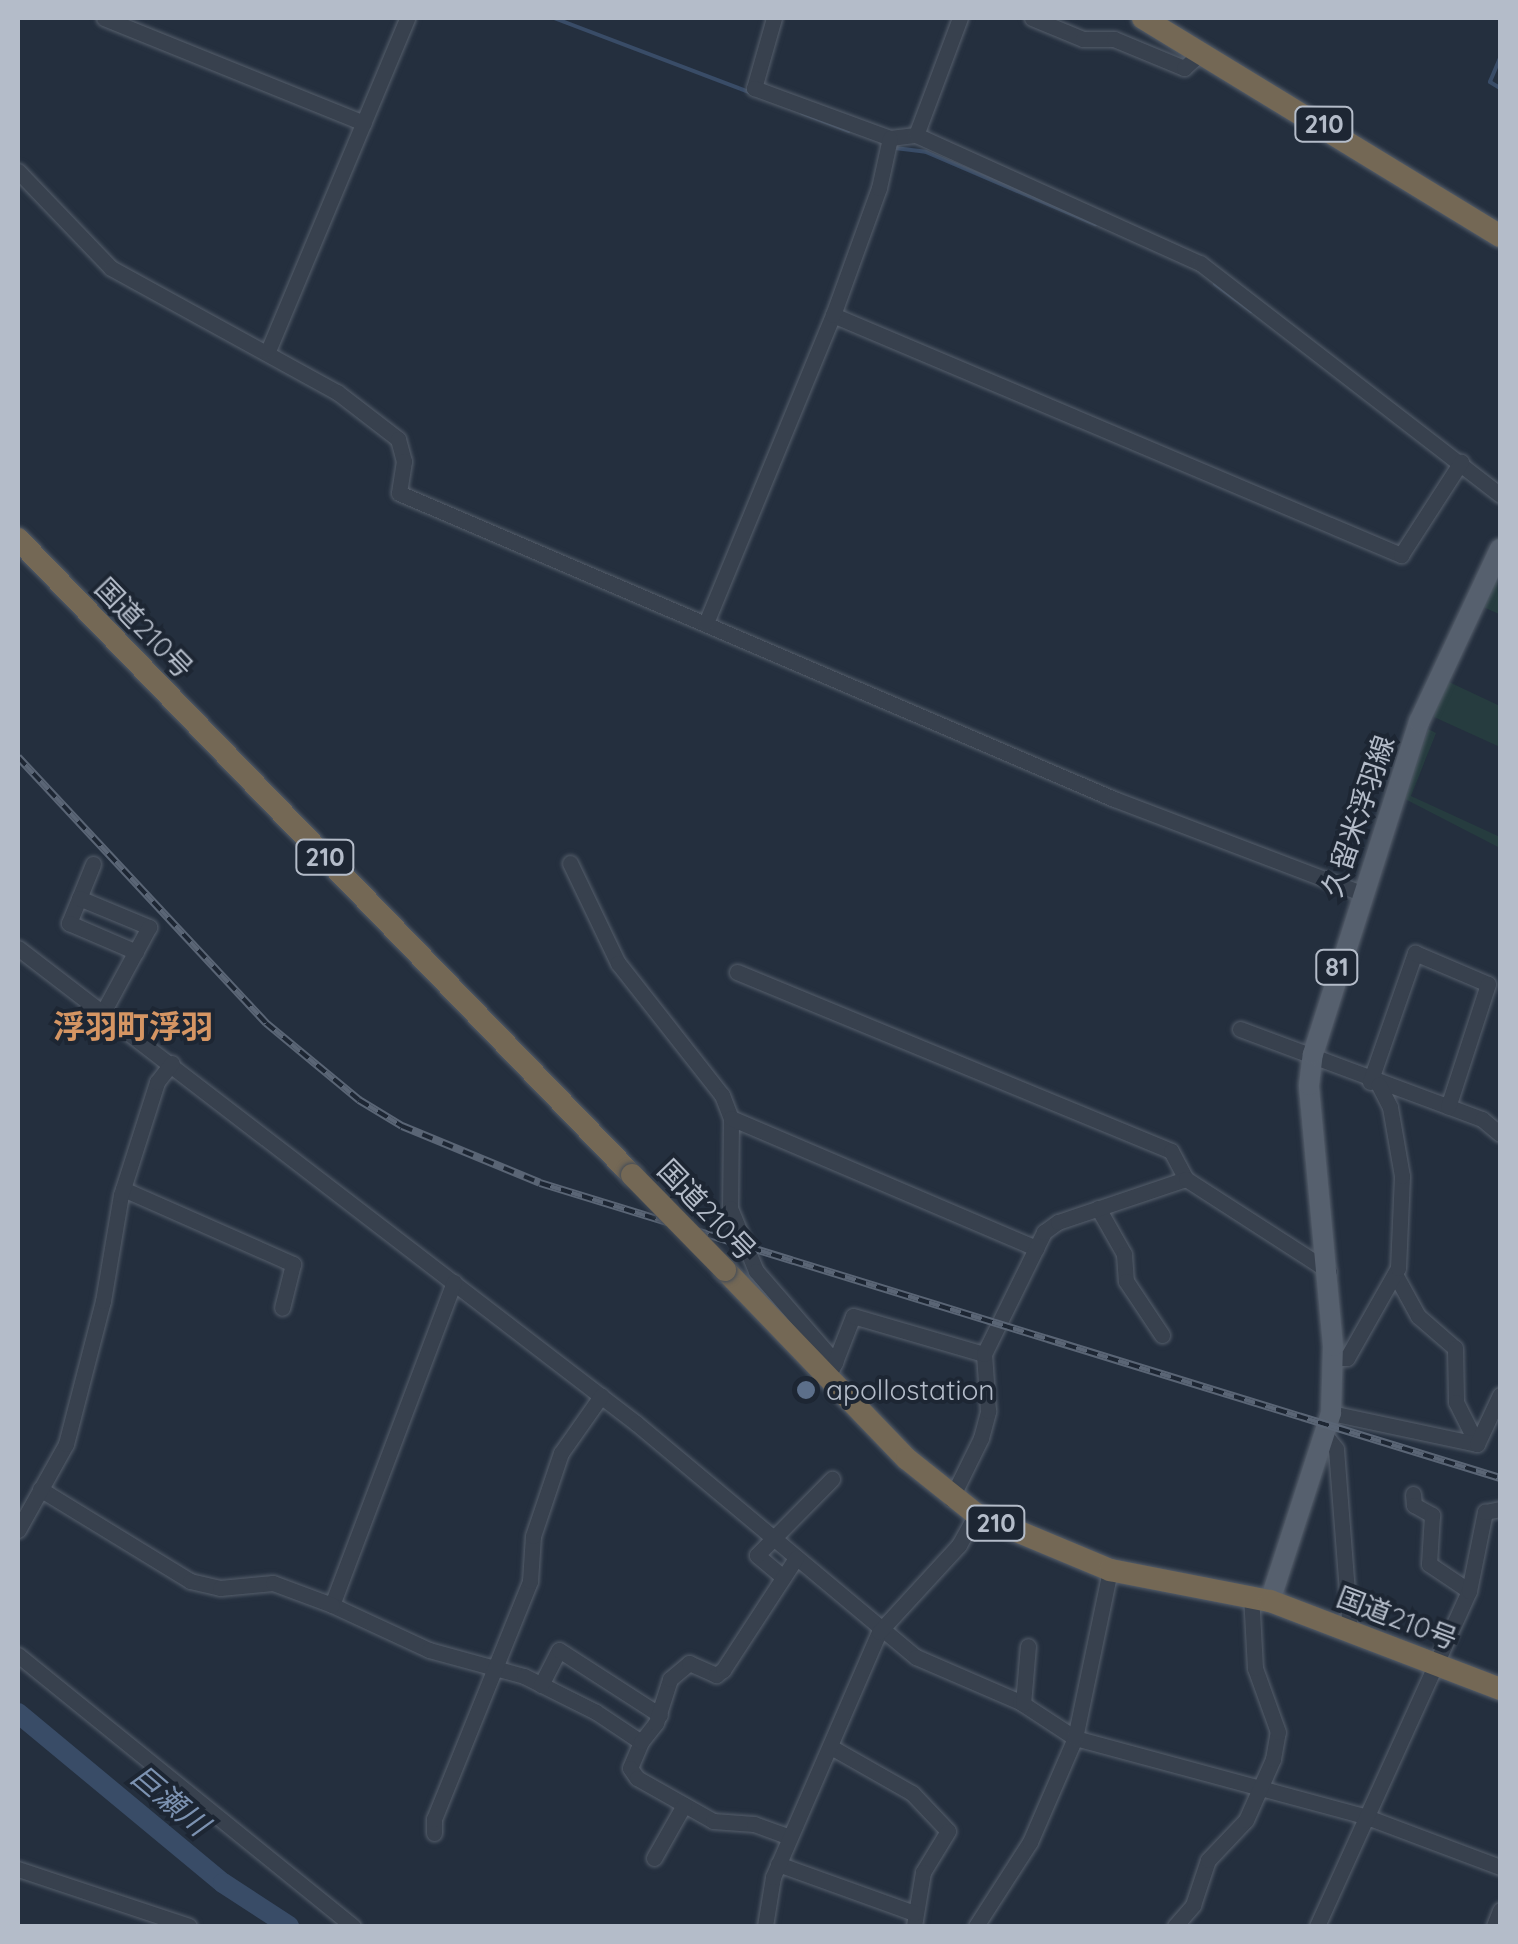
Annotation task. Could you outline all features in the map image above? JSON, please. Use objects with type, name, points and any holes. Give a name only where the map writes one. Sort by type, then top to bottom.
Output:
[{"type":"highway","name":"210","points":[[1143,18],[1500,236]]},
{"type":"highway","name":"国道210号","points":[[18,539],[724,1270],[831,1370],[952,1498],[976,1514],[1110,1570],[1260,1598],[1500,1688]]},
{"type":"main road","name":"久留米浮羽線","points":[[1330,1413],[1333,1358],[1329,1271],[1309,1085],[1313,1054],[1361,893],[1426,704],[1498,562]]},
{"type":"main road","name":"81","points":[[1260,1598],[1326,1436],[1330,1413]]},
{"type":"street","points":[[104,18],[364,123]]},
{"type":"street","points":[[268,351],[407,18]]},
{"type":"street","points":[[774,18],[754,88],[889,146],[916,135],[1200,263],[1500,494]]},
{"type":"street","points":[[916,135],[960,18]]},
{"type":"street","points":[[1032,18],[1082,39],[1114,39],[1184,68],[1193,60]]},
{"type":"street","points":[[706,622],[833,315],[889,146]]},
{"type":"street","points":[[18,171],[111,268],[337,392],[398,439],[404,461],[399,494],[1114,798],[1361,893]]},
{"type":"street","points":[[833,315],[1401,555],[1461,462]]},
{"type":"street","points":[[570,863],[618,963],[722,1095],[731,1118],[725,1186],[738,1228],[756,1271],[831,1370]]},
{"type":"street","points":[[94,864],[69,923],[136,952]]},
{"type":"street","points":[[79,898],[149,927],[103,1012]]},
{"type":"street","points":[[1333,1358],[1347,1358],[1395,1274],[1402,1176],[1390,1107],[1375,1084],[1415,952],[1488,984],[1448,1107]]},
{"type":"street","points":[[20,954],[172,1063],[601,1396],[879,1632],[968,1684],[1023,1704],[1075,1738],[1367,1817],[1500,1867]]},
{"type":"street","points":[[737,972],[1171,1150],[1186,1178],[1329,1271]]},
{"type":"street","points":[[1240,1029],[1313,1054],[1375,1084],[1448,1107],[1500,1134]]},
{"type":"street","points":[[18,1530],[66,1444],[123,1189],[158,1082],[172,1063]]},
{"type":"street","points":[[731,1118],[1036,1248]]},
{"type":"street","points":[[952,1498],[982,1438],[988,1411],[984,1354],[1036,1248],[1058,1222],[1186,1178]]},
{"type":"street","points":[[123,1189],[293,1264],[282,1308]]},
{"type":"street","points":[[1098,1208],[1124,1254],[1126,1281],[1162,1335]]},
{"type":"street","points":[[1395,1274],[1418,1316],[1455,1348],[1456,1402],[1477,1444]]},
{"type":"street","points":[[332,1605],[454,1282]]},
{"type":"street","points":[[831,1370],[853,1316],[984,1354]]},
{"type":"street","points":[[1477,1444],[1493,1428],[1500,1395]]},
{"type":"street","points":[[434,1834],[434,1819],[532,1574],[533,1536],[561,1453],[601,1396]]},
{"type":"street","points":[[1330,1413],[1477,1444]]},
{"type":"street","points":[[1326,1436],[1336,1449],[1350,1634]]},
{"type":"street","points":[[783,1577],[757,1555],[832,1478]]},
{"type":"street","points":[[40,1488],[190,1581],[220,1588],[273,1583],[332,1605],[429,1650],[541,1684],[641,1742]]},
{"type":"street","points":[[1414,1494],[1414,1505],[1432,1515],[1430,1564],[1469,1591]]},
{"type":"street","points":[[1317,1926],[1469,1591],[1484,1512],[1500,1509]]},
{"type":"street","points":[[764,1926],[778,1864],[879,1632],[959,1545],[976,1514]]},
{"type":"street","points":[[789,1837],[754,1824],[713,1820],[637,1778],[630,1768],[641,1742],[660,1715],[679,1670],[689,1663],[716,1675],[723,1670],[796,1558]]},
{"type":"street","points":[[976,1926],[1030,1842],[1075,1738],[1110,1570]]},
{"type":"street","points":[[1175,1926],[1192,1905],[1208,1860],[1240,1830],[1260,1788],[1278,1732],[1256,1668],[1260,1598]]},
{"type":"street","points":[[1023,1704],[1028,1646]]},
{"type":"street","points":[[541,1684],[559,1650],[660,1715]]},
{"type":"street","points":[[18,1655],[353,1926]]},
{"type":"street","points":[[778,1864],[914,1920],[923,1872],[948,1831],[912,1793],[831,1747]]},
{"type":"street","points":[[654,1858],[684,1805]]},
{"type":"street","points":[[18,1869],[189,1926]]},
{"type":"street","points":[[1494,1926],[1500,1910]]},
{"type":"green space","points":[[1497,577],[1499,614],[1483,607],[1449,682],[1500,706],[1500,747],[1434,717],[1435,708]]},
{"type":"green space","points":[[1428,729],[1436,733],[1411,796],[1500,837],[1500,848],[1405,799]]},
{"type":"waterway","points":[[554,18],[751,93]]},
{"type":"waterway","points":[[1500,58],[1490,82],[1500,88]]},
{"type":"waterway","points":[[802,113],[849,131]]},
{"type":"waterway","points":[[895,148],[926,152],[1095,224]]},
{"type":"waterway","points":[[1215,284],[1251,311]]},
{"type":"waterway","name":"巨瀬川","points":[[18,1713],[223,1883],[289,1926]]},
{"type":"railway","points":[[18,757],[266,1023],[359,1100],[402,1126],[540,1183],[1500,1478]]},
{"type":"place","name":"apollostation","points":[[806,1390]]},
{"type":"district","name":"浮羽町浮羽","points":[[133,1026]]}]
